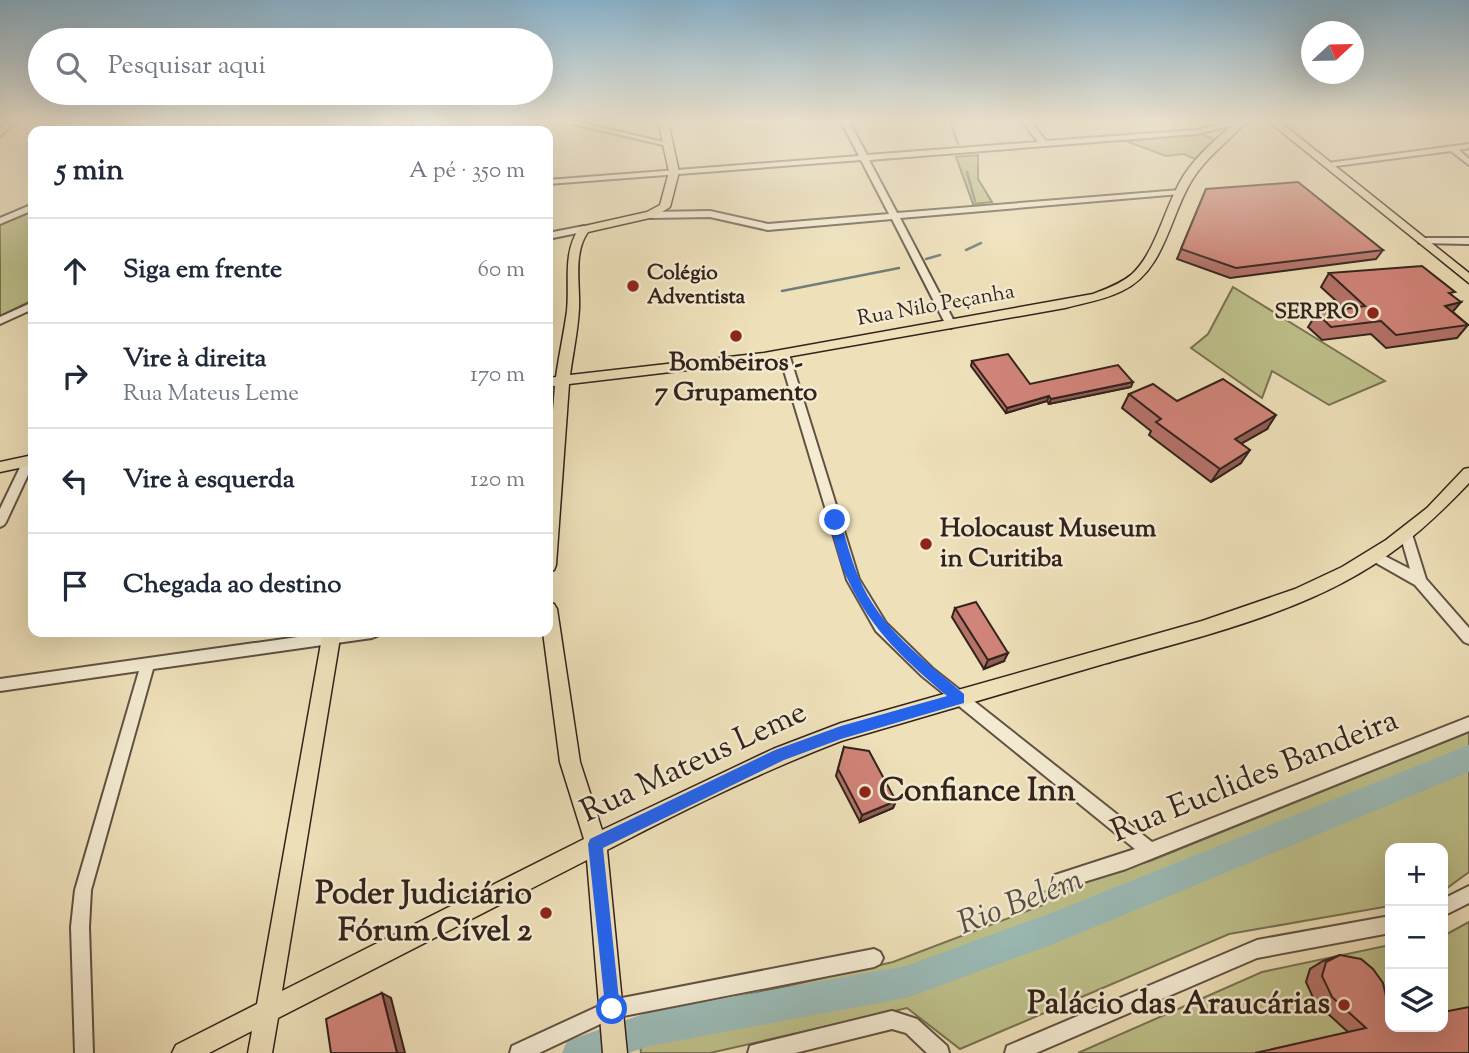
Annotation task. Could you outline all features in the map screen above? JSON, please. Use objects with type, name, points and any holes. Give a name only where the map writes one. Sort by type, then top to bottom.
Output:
[{"type":"main road","name":"Rua Nilo Peçanha","points":[[555,382],[784,354],[1080,301],[1119,288],[1139,274],[1152,259],[1180,192],[1195,170]]},
{"type":"main road","points":[[1334,170],[1469,279]]},
{"type":"main road","points":[[573,259],[577,239],[584,229],[650,215],[667,204],[674,172]]},
{"type":"main road","points":[[553,434],[555,382],[572,321],[573,259],[570,237],[562,233]]},
{"type":"main road","points":[[0,467],[28,461]]},
{"type":"main road","name":"Rua Mateus Leme","points":[[184,1053],[596,844],[780,755],[841,732],[1257,612],[1317,588],[1375,556],[1406,534],[1443,503],[1469,472]]},
{"type":"main road","points":[[260,1053],[332,637]]},
{"type":"main road","points":[[552,637],[570,762],[596,844],[615,1053]]},
{"type":"street","points":[[553,183],[699,170]]},
{"type":"street","points":[[871,170],[951,325]]},
{"type":"street","points":[[650,215],[716,214],[761,227],[1180,192]]},
{"type":"street","points":[[667,204],[687,213]]},
{"type":"street","points":[[0,221],[28,209]]},
{"type":"street","points":[[553,235],[584,229]]},
{"type":"street","points":[[1422,241],[1469,241]]},
{"type":"street","points":[[0,321],[28,307]]},
{"type":"street","points":[[784,354],[860,595],[892,640],[1149,850]]},
{"type":"street","points":[[0,522],[28,466]]},
{"type":"street","points":[[1406,534],[1420,581]]},
{"type":"street","points":[[1375,556],[1420,581],[1469,638]]},
{"type":"street","points":[[0,685],[319,637]]},
{"type":"street","points":[[83,1053],[80,927],[83,890],[148,664]]},
{"type":"street","name":"Rua Euclides Bandeira","points":[[1061,881],[1126,861],[1469,724]]},
{"type":"street","points":[[1447,906],[1469,894]]},
{"type":"street","points":[[1014,1053],[1257,949],[1385,925]]},
{"type":"street","points":[[519,1053],[612,1017],[874,958]]},
{"type":"street","points":[[757,1053],[892,1020],[911,1026],[940,1053]]},
{"type":"green space","points":[[961,170],[978,170],[978,179],[992,202],[973,204]]},
{"type":"green space","points":[[28,213],[28,302],[0,316],[0,225]]},
{"type":"green space","points":[[1233,287],[1385,381],[1329,405],[1272,371],[1262,398],[1191,348],[1208,334]]},
{"type":"green space","points":[[1469,732],[1469,872],[1448,887],[1448,843],[1385,843],[1385,907],[1229,934],[960,1049],[907,1008],[710,1053],[641,1053],[637,1020],[893,962],[1043,905],[1040,893],[1150,861]]},
{"type":"green space","points":[[1469,922],[1469,1053],[1078,1053],[1262,972],[1385,946],[1385,1032],[1448,1032],[1448,933]]},
{"type":"building","points":[[1298,182],[1383,250],[1236,268],[1181,249],[1206,189]]},
{"type":"building","points":[[1422,266],[1455,292],[1449,293],[1461,302],[1445,306],[1468,325],[1396,335],[1381,321],[1331,327],[1317,313],[1365,306],[1329,273]]},
{"type":"building","points":[[1008,354],[1030,384],[1118,365],[1133,382],[1051,399],[1049,396],[1007,408],[972,361]]},
{"type":"building","points":[[1223,379],[1276,415],[1235,439],[1250,450],[1220,469],[1156,422],[1161,419],[1129,394],[1153,384],[1177,401]]},
{"type":"building","points":[[976,602],[1008,653],[988,660],[955,608]]},
{"type":"building","name":"Confiance Inn","points":[[844,747],[869,751],[896,801],[862,815],[838,769]]},
{"type":"building","name":"Palácio das Araucárias","points":[[1340,955],[1361,959],[1373,969],[1383,983],[1385,992],[1385,1032],[1448,1032],[1448,1011],[1469,1007],[1469,1053],[1255,1053],[1366,1028],[1332,997],[1322,976],[1326,962]]},
{"type":"building","points":[[382,993],[397,1053],[331,1053],[326,1019]]},
{"type":"waterway","points":[[967,172],[975,201]]},
{"type":"waterway","points":[[966,250],[981,243]]},
{"type":"waterway","points":[[926,259],[940,255]]},
{"type":"waterway","points":[[782,291],[899,268]]},
{"type":"waterway","name":"Rio Belém","points":[[579,1053],[649,1029],[906,982],[1051,929],[1469,758]]},
{"type":"place","name":"Colégio Adventista","points":[[633,286]]},
{"type":"place","name":"SERPRO","points":[[1373,313]]},
{"type":"place","name":"Bombeiros - 7 Grupamento","points":[[736,336]]},
{"type":"place","name":"Holocaust Museum in Curitiba","points":[[926,544]]},
{"type":"place","name":"Confiance Inn","points":[[865,792]]},
{"type":"place","name":"Poder Judiciário Fórum Cível 2","points":[[546,913]]},
{"type":"place","name":"Palácio das Araucárias","points":[[1344,1005]]},
{"type":"route","points":[[612,1009],[596,844],[737,774],[812,742],[960,698],[927,672],[881,627],[853,580],[835,520]]}]
